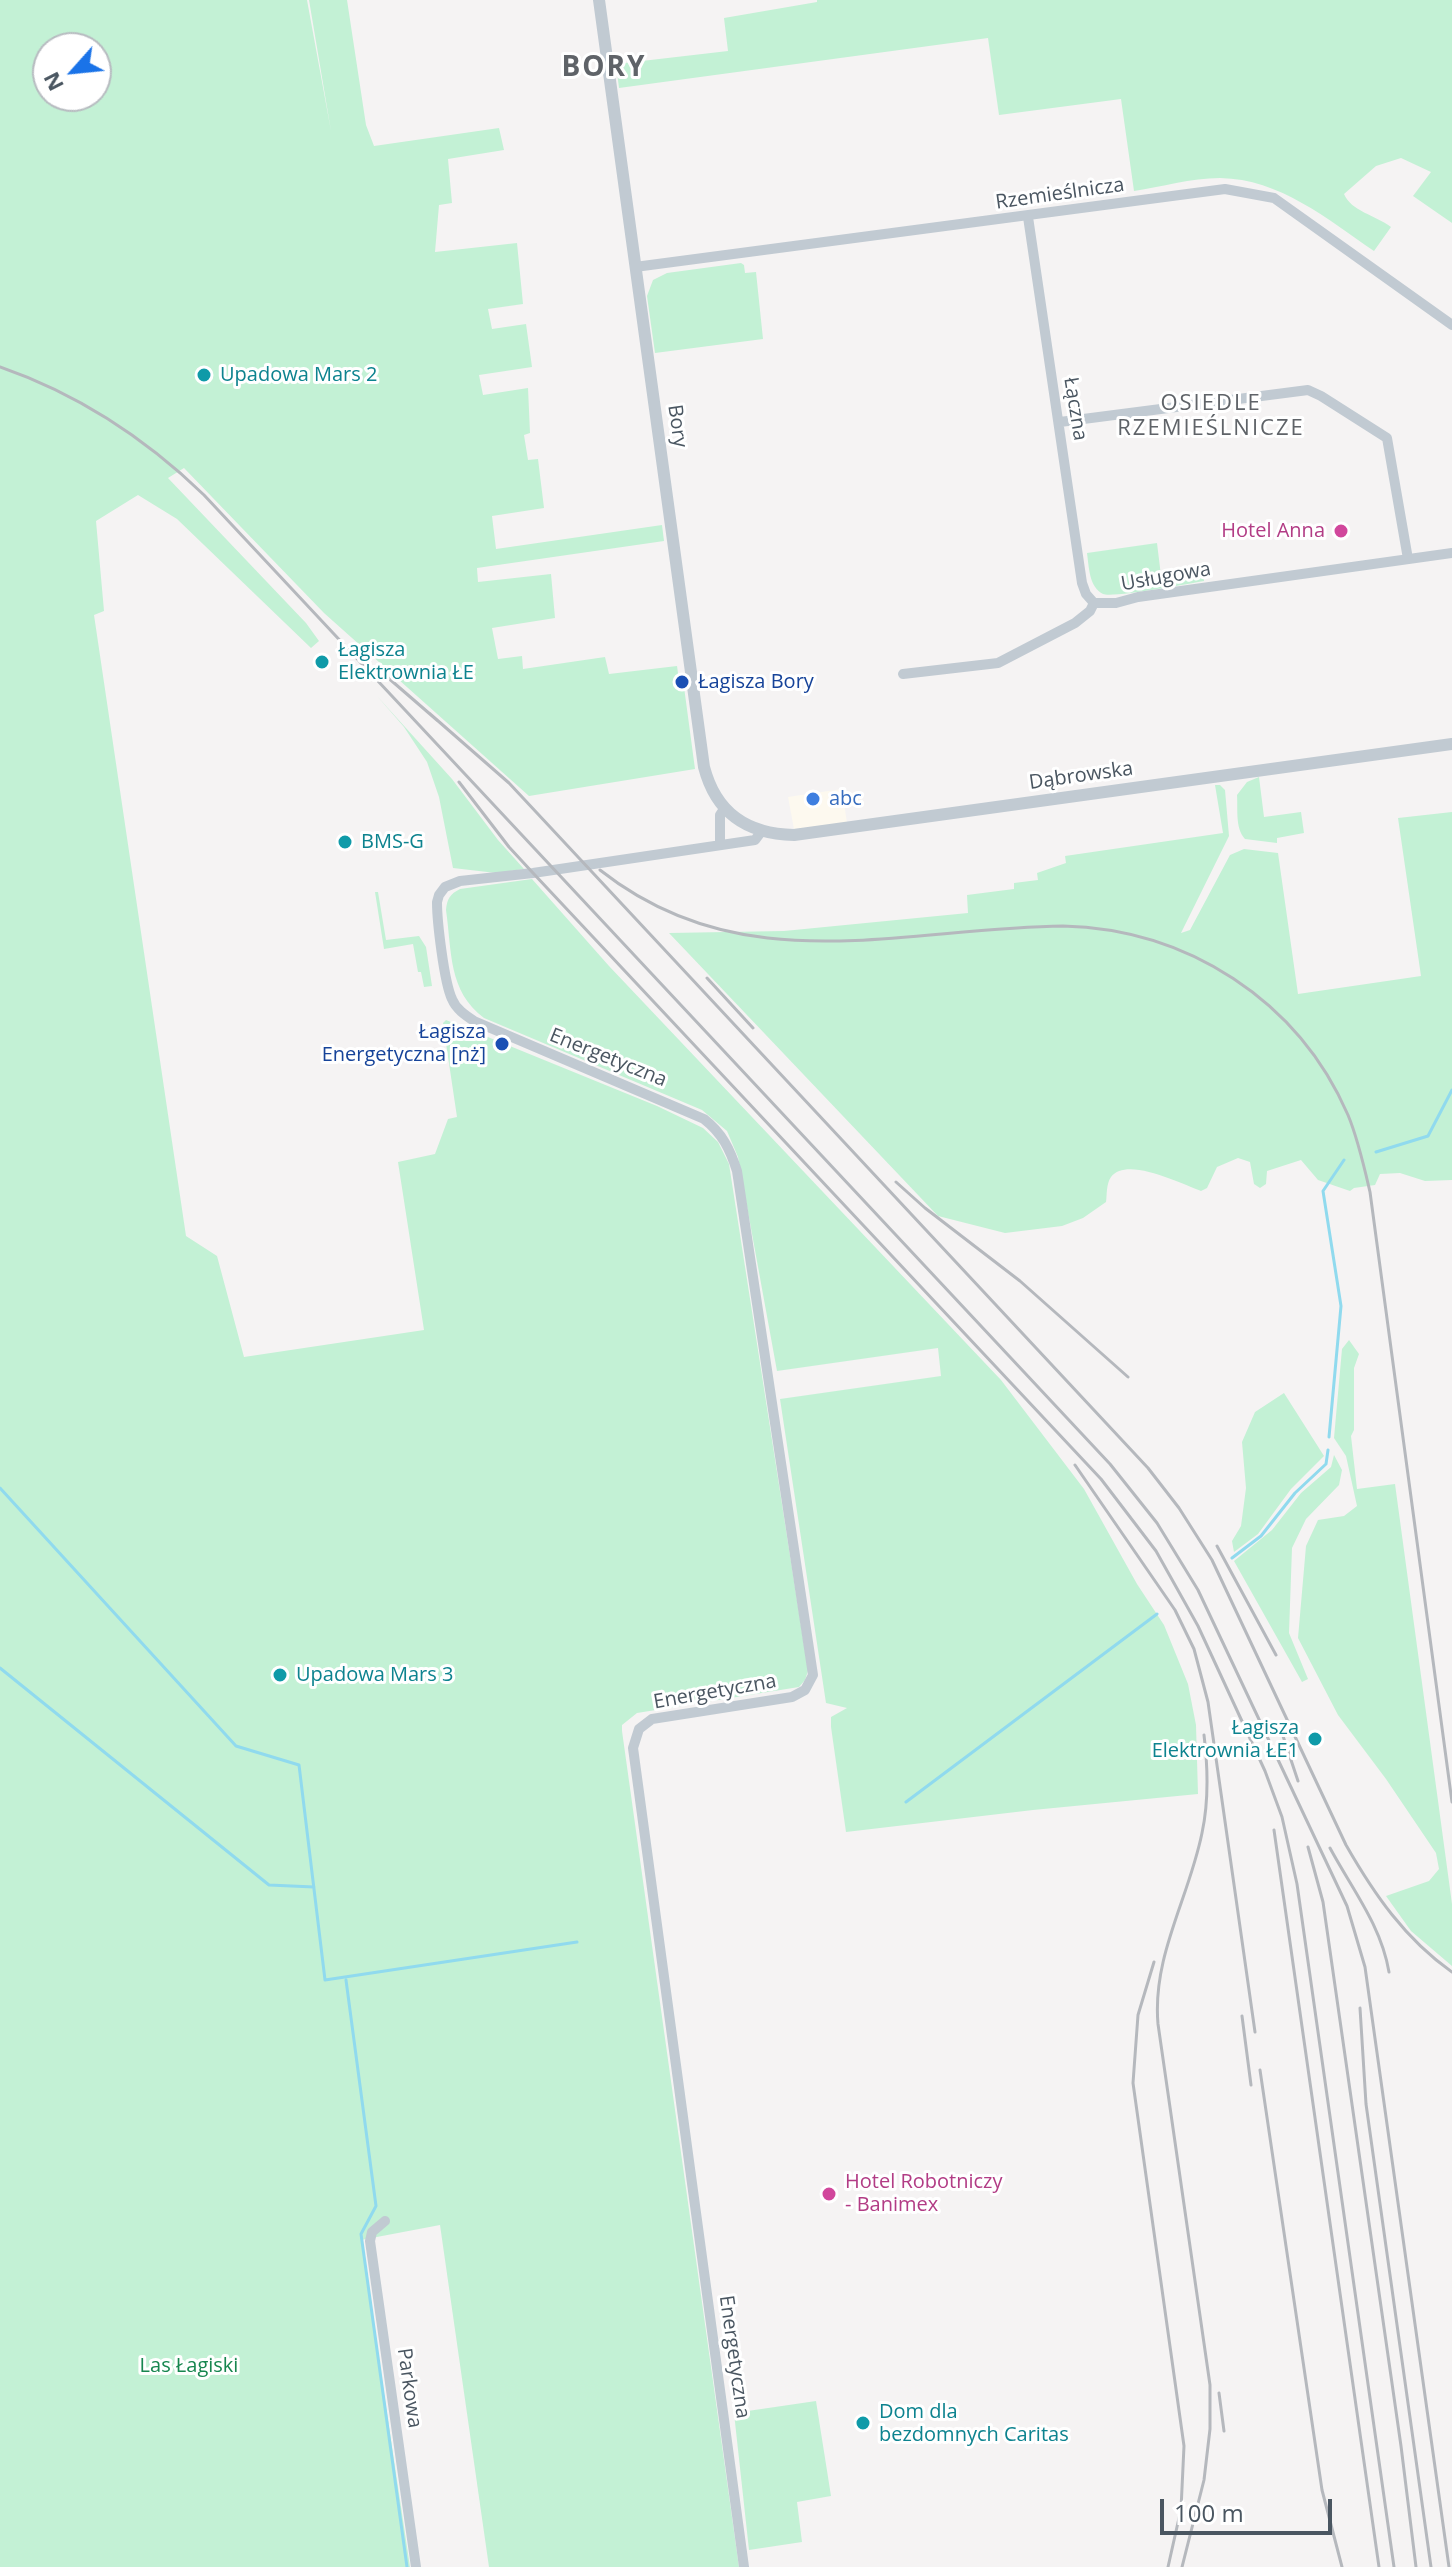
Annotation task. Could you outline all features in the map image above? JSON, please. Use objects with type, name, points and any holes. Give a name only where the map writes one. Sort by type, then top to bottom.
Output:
[{"type":"street","name":"Bory","points":[[599,0],[704,767],[711,792],[724,809]]},
{"type":"street","name":"Rzemieślnicza","points":[[635,267],[1225,189],[1274,198],[1452,325]]},
{"type":"street","name":"Łączna","points":[[1028,217],[1082,583],[1094,603]]},
{"type":"street","points":[[1060,422],[1308,390],[1387,438],[1408,559]]},
{"type":"street","name":"Usługowa","points":[[1094,603],[1116,603],[1138,597],[1452,553]]},
{"type":"street","points":[[903,674],[998,663],[1075,623],[1090,611],[1094,603]]},
{"type":"street","name":"Dąbrowska","points":[[474,1021],[455,1004],[448,986],[437,910],[439,895],[445,887],[460,881],[755,840],[761,832],[794,835],[1452,744]]},
{"type":"street","points":[[720,844],[720,815],[724,809],[761,832]]},
{"type":"street","name":"Energetyczna","points":[[474,1021],[704,1119],[727,1143],[737,1171],[813,1675],[805,1690],[792,1697],[652,1719],[639,1729],[633,1748],[744,2567]]},
{"type":"street","name":"Parkowa","points":[[385,2221],[372,2232],[370,2241],[416,2567]]},
{"type":"shaded area","points":[[842,789],[847,823],[794,829],[788,797]]},
{"type":"green space","name":"Las Łagiski","points":[[0,0],[307,0],[331,131],[309,0],[347,0],[366,125],[374,146],[499,128],[504,150],[448,159],[452,203],[439,205],[435,252],[517,243],[523,304],[488,309],[492,329],[526,324],[532,367],[479,375],[483,395],[528,388],[530,433],[524,435],[528,460],[538,459],[544,508],[492,516],[496,549],[662,525],[664,541],[477,568],[478,582],[551,574],[555,618],[492,628],[498,659],[522,656],[523,669],[605,657],[609,674],[677,666],[680,687],[684,687],[695,769],[529,796],[324,613],[184,468],[168,478],[306,623],[319,641],[311,648],[177,519],[138,495],[96,521],[104,611],[94,615],[186,1236],[217,1256],[244,1357],[424,1330],[398,1162],[435,1154],[448,1119],[457,1117],[443,1023],[446,1020],[657,1106],[703,1128],[718,1142],[729,1164],[808,1671],[799,1687],[637,1713],[622,1725],[739,2567],[489,2567],[440,2225],[361,2240],[410,2567],[0,2567]]},
{"type":"green space","points":[[817,0],[1452,0],[1452,223],[1413,196],[1431,172],[1401,158],[1376,166],[1344,194],[1352,205],[1391,227],[1374,251],[1302,203],[1263,185],[1242,180],[1198,179],[1134,191],[1121,99],[999,115],[988,38],[619,88],[616,64],[728,51],[724,18]]},
{"type":"green space","points":[[741,263],[745,273],[756,272],[763,339],[655,353],[647,296],[653,280],[667,273]]},
{"type":"green space","points":[[1157,543],[1162,584],[1204,577],[1204,581],[1109,595],[1098,591],[1090,576],[1087,553]]},
{"type":"green space","points":[[377,696],[452,779],[524,869],[496,873],[453,868],[439,797],[427,762],[404,727]]},
{"type":"green space","points":[[1259,777],[1264,817],[1301,812],[1304,833],[1277,838],[1277,843],[1245,839],[1238,824],[1237,795],[1247,782]]},
{"type":"green space","points":[[1215,785],[1225,790],[1229,836],[1181,933],[1190,930],[1230,855],[1244,849],[1278,853],[1298,994],[1421,976],[1398,818],[1452,812],[1452,1180],[1425,1181],[1400,1173],[1380,1174],[1375,1185],[1350,1191],[1318,1180],[1301,1160],[1267,1171],[1266,1184],[1260,1188],[1254,1184],[1250,1162],[1238,1158],[1217,1167],[1207,1188],[1201,1191],[1141,1170],[1119,1171],[1109,1180],[1106,1202],[1083,1218],[1062,1226],[1005,1233],[938,1216],[669,933],[784,931],[968,913],[967,895],[1014,889],[1014,883],[1038,880],[1037,873],[1066,863],[1065,856],[1223,833]]},
{"type":"green space","points":[[532,879],[609,966],[1001,1380],[1084,1489],[1137,1584],[1164,1625],[1188,1684],[1196,1725],[1198,1794],[846,1832],[831,1717],[847,1708],[826,1703],[780,1399],[941,1376],[938,1348],[777,1371],[738,1157],[727,1131],[702,1110],[484,1018],[464,996],[451,956],[446,910],[450,897],[460,889]]},
{"type":"green space","points":[[375,892],[378,892],[386,940],[419,936],[426,947],[432,986],[424,987],[413,944],[384,949]]},
{"type":"green space","points":[[1349,1340],[1359,1354],[1354,1368],[1354,1430],[1351,1436],[1357,1489],[1395,1484],[1452,1904],[1452,1966],[1411,1931],[1386,1896],[1429,1881],[1439,1869],[1436,1853],[1338,1715],[1298,1638],[1306,1546],[1318,1520],[1344,1516],[1357,1506],[1346,1456],[1334,1438],[1342,1349]]},
{"type":"green space","points":[[1284,1393],[1324,1456],[1291,1489],[1258,1534],[1234,1552],[1232,1541],[1241,1526],[1246,1488],[1242,1442],[1255,1412]]},
{"type":"green space","points":[[1334,1455],[1342,1470],[1339,1485],[1306,1519],[1292,1548],[1289,1633],[1308,1679],[1302,1682],[1234,1561],[1272,1530],[1301,1493],[1331,1467]]},
{"type":"green space","points":[[816,2401],[831,2496],[797,2502],[802,2542],[749,2550],[734,2413]]},
{"type":"waterway","points":[[1376,1152],[1428,1136],[1452,1090]]},
{"type":"waterway","points":[[1329,1437],[1341,1306],[1323,1191],[1344,1160]]},
{"type":"waterway","points":[[1232,1558],[1261,1536],[1295,1493],[1326,1464],[1328,1450]]},
{"type":"waterway","points":[[0,1488],[236,1746],[299,1765],[325,1980],[577,1942]]},
{"type":"waterway","points":[[906,1802],[1157,1614]]},
{"type":"waterway","points":[[0,1668],[269,1885],[314,1887]]},
{"type":"waterway","points":[[346,1980],[376,2206],[361,2234],[407,2567]]},
{"type":"railway","points":[[0,367],[56,390],[109,420],[158,455],[204,495],[1110,1464],[1157,1523],[1198,1590],[1347,1906],[1365,1967],[1449,2567]]},
{"type":"railway","points":[[386,676],[438,721]]},
{"type":"railway","points":[[429,713],[509,783],[1148,1468],[1179,1508],[1212,1560],[1346,1845],[1379,1898],[1405,1930],[1452,1972]]},
{"type":"railway","points":[[459,782],[509,847],[1101,1479],[1156,1551],[1198,1626],[1265,1771],[1282,1817],[1297,1884],[1394,2567]]},
{"type":"railway","points":[[600,870],[654,905],[710,927],[766,938],[824,941],[882,939],[1063,926],[1109,930],[1153,941],[1194,957],[1233,978],[1269,1005],[1300,1037],[1326,1074],[1348,1115],[1370,1192],[1452,1802]]},
{"type":"railway","points":[[707,978],[753,1028]]},
{"type":"railway","points":[[896,1182],[1020,1281],[1128,1377]]},
{"type":"railway","points":[[1075,1465],[1175,1610],[1194,1649],[1208,1702],[1255,2032]]},
{"type":"railway","points":[[1217,1546],[1276,1655]]},
{"type":"railway","points":[[1279,1724],[1298,1781]]},
{"type":"railway","points":[[1182,2567],[1204,2480],[1210,2429],[1210,2385],[1158,2024],[1158,1999],[1166,1951],[1196,1857],[1204,1821],[1207,1784],[1204,1735]]},
{"type":"railway","points":[[1274,1830],[1379,2567]]},
{"type":"railway","points":[[1308,1847],[1323,1902],[1416,2567]]},
{"type":"railway","points":[[1330,1848],[1373,1923],[1389,1972]]},
{"type":"railway","points":[[1154,1962],[1138,2015],[1133,2083],[1184,2446],[1181,2509],[1168,2567]]},
{"type":"railway","points":[[1360,2008],[1366,2104],[1431,2567]]},
{"type":"railway","points":[[1242,2016],[1251,2085]]},
{"type":"railway","points":[[1260,2070],[1322,2490],[1342,2567]]},
{"type":"railway","points":[[1219,2393],[1224,2431]]},
{"type":"place","name":"Upadowa Mars 2","points":[[204,375]]},
{"type":"place","name":"Hotel Anna","points":[[1341,531]]},
{"type":"place","name":"Łagisza Elektrownia ŁE","points":[[322,662]]},
{"type":"place","name":"Łagisza Bory","points":[[682,682]]},
{"type":"place","name":"abc","points":[[813,799]]},
{"type":"place","name":"BMS-G","points":[[345,842]]},
{"type":"place","name":"Łagisza Energetyczna [nż]","points":[[502,1044]]},
{"type":"place","name":"Upadowa Mars 3","points":[[280,1675]]},
{"type":"place","name":"Łagisza Elektrownia ŁE1","points":[[1315,1739]]},
{"type":"place","name":"Hotel Robotniczy - Banimex","points":[[829,2194]]},
{"type":"place","name":"Dom dla bezdomnych Caritas","points":[[863,2423]]},
{"type":"district","name":"BORY","points":[[604,68]]},
{"type":"district","name":"OSIEDLE RZEMIEŚLNICZE","points":[[1211,416]]}]
